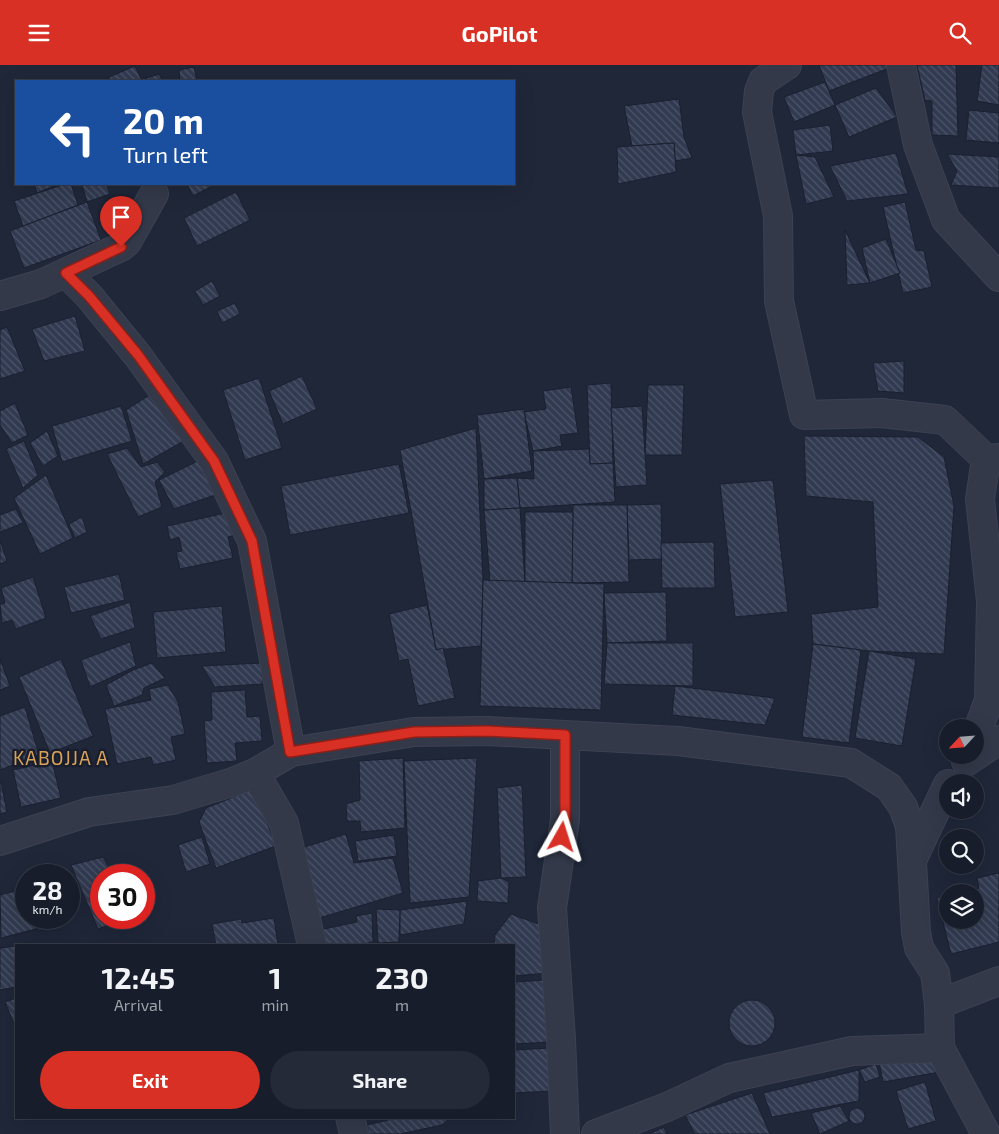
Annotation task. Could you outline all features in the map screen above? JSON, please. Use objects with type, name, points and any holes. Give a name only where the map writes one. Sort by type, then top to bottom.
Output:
[{"type":"street","points":[[787,65],[763,81],[759,91],[757,112],[778,216],[779,301],[804,415],[882,413],[945,420],[993,459],[980,499],[991,601],[989,700],[982,719]]},
{"type":"street","points":[[901,65],[918,145],[946,220],[999,277]]},
{"type":"street","points":[[0,296],[41,284],[121,247],[127,242],[154,194]]},
{"type":"street","points":[[66,273],[89,296],[138,355],[209,454],[252,541],[290,752]]},
{"type":"street","points":[[0,841],[89,812],[173,800],[255,773],[290,752],[414,732],[488,731],[678,741],[851,763],[889,787],[903,807],[910,825],[914,856],[919,948],[925,961],[935,973],[939,1004],[940,1047],[986,1134]]},
{"type":"street","points":[[565,735],[565,819],[552,908],[565,1134]]},
{"type":"street","points":[[984,746],[999,740]]},
{"type":"street","points":[[255,773],[284,823],[312,944]]},
{"type":"street","points":[[914,856],[939,802]]},
{"type":"street","points":[[939,1004],[999,981]]},
{"type":"street","points":[[596,1134],[667,1107],[729,1078],[852,1051],[940,1047]]},
{"type":"street","points":[[350,1119],[354,1134]]},
{"type":"building","points":[[819,65],[891,65],[892,67],[829,91]]},
{"type":"building","points":[[917,65],[956,65],[958,136],[932,135],[932,101],[925,100]]},
{"type":"building","points":[[982,65],[999,65],[999,105],[977,101]]},
{"type":"building","points":[[135,66],[142,80],[110,80],[109,77]]},
{"type":"building","points":[[194,67],[197,80],[180,80],[179,70]]},
{"type":"building","points":[[159,74],[162,80],[144,80]]},
{"type":"building","points":[[825,82],[835,105],[794,122],[784,97]]},
{"type":"building","points":[[876,88],[897,117],[849,137],[835,105]]},
{"type":"building","points":[[679,99],[684,137],[692,158],[675,161],[674,143],[632,146],[624,106]]},
{"type":"building","points":[[969,110],[999,113],[999,143],[966,140]]},
{"type":"building","points":[[830,125],[833,151],[796,155],[793,130]]},
{"type":"building","points":[[674,143],[676,172],[618,184],[617,147]]},
{"type":"building","points":[[896,153],[908,194],[847,201],[830,166]]},
{"type":"building","points":[[947,154],[999,157],[999,188],[951,185],[957,171]]},
{"type":"building","points":[[796,155],[815,157],[834,197],[806,204]]},
{"type":"building","points":[[34,185],[57,185],[37,193]]},
{"type":"building","points":[[62,185],[71,185],[78,205],[23,226],[14,201]]},
{"type":"building","points":[[82,185],[106,185],[110,194],[87,202]]},
{"type":"building","points":[[188,185],[214,185],[193,196]]},
{"type":"building","points":[[236,192],[250,220],[197,246],[184,218]]},
{"type":"building","points":[[87,202],[101,240],[24,268],[10,231]]},
{"type":"building","points":[[905,202],[916,250],[924,251],[932,287],[903,293],[883,207]]},
{"type":"building","points":[[114,213],[120,230],[107,235],[102,217]]},
{"type":"building","points":[[845,230],[870,283],[847,285]]},
{"type":"building","points":[[886,239],[900,273],[870,283],[862,248]]},
{"type":"building","points":[[212,281],[220,296],[203,305],[195,291]]},
{"type":"building","points":[[235,303],[240,314],[222,323],[217,311]]},
{"type":"building","points":[[75,316],[85,351],[44,361],[32,329]]},
{"type":"building","points":[[7,327],[25,371],[0,379],[0,330]]},
{"type":"building","points":[[904,361],[904,393],[878,391],[873,363]]},
{"type":"building","points":[[302,376],[317,409],[283,424],[269,391]]},
{"type":"building","points":[[259,378],[282,448],[245,460],[223,390]]},
{"type":"building","points":[[611,383],[613,463],[590,464],[587,385]]},
{"type":"building","points":[[648,385],[684,385],[682,455],[645,455]]},
{"type":"building","points":[[571,387],[578,433],[560,435],[562,446],[533,451],[524,412],[546,409],[543,391]]},
{"type":"building","points":[[154,392],[182,442],[143,464],[126,410]]},
{"type":"building","points":[[15,403],[28,435],[12,443],[0,425],[0,411]]},
{"type":"building","points":[[121,406],[132,441],[62,462],[52,426]]},
{"type":"building","points":[[642,406],[647,485],[616,487],[611,408]]},
{"type":"building","points":[[524,409],[532,471],[484,479],[477,415]]},
{"type":"building","points":[[476,428],[483,580],[481,646],[436,650],[400,450]]},
{"type":"building","points":[[47,431],[58,456],[43,466],[30,443]]},
{"type":"building","points":[[804,436],[918,437],[944,457],[954,506],[944,654],[869,651],[813,644],[811,614],[878,607],[873,502],[806,496]]},
{"type":"building","points":[[24,441],[38,475],[23,488],[6,449]]},
{"type":"building","points":[[127,448],[141,467],[157,462],[165,472],[155,482],[162,507],[138,517],[107,454]]},
{"type":"building","points":[[589,449],[590,464],[613,463],[615,502],[520,508],[517,478],[534,479],[533,451]]},
{"type":"building","points":[[202,459],[224,492],[174,509],[159,480]]},
{"type":"building","points":[[399,464],[409,513],[290,535],[281,486]]},
{"type":"building","points":[[46,475],[73,538],[40,554],[14,498]]},
{"type":"building","points":[[517,478],[520,508],[484,510],[484,479]]},
{"type":"building","points":[[773,480],[788,612],[735,617],[720,484]]},
{"type":"building","points":[[661,504],[662,559],[629,560],[627,505]]},
{"type":"building","points":[[573,505],[627,505],[629,582],[572,583]]},
{"type":"building","points":[[520,508],[525,582],[490,581],[484,510]]},
{"type":"building","points":[[16,509],[23,523],[0,532],[0,515]]},
{"type":"building","points":[[230,512],[235,535],[228,537],[233,558],[180,569],[176,552],[182,551],[179,537],[170,540],[167,526]]},
{"type":"building","points":[[525,512],[573,512],[572,583],[525,582]]},
{"type":"building","points":[[82,517],[87,532],[75,538],[69,524]]},
{"type":"building","points":[[0,540],[7,561],[0,564]]},
{"type":"building","points":[[714,542],[715,588],[662,588],[661,543]]},
{"type":"building","points":[[119,574],[125,600],[71,613],[64,587]]},
{"type":"building","points":[[33,577],[46,618],[16,629],[12,620],[2,623],[0,604],[5,603],[1,588]]},
{"type":"building","points":[[483,580],[604,584],[601,710],[480,706]]},
{"type":"building","points":[[666,592],[667,641],[607,643],[604,593]]},
{"type":"building","points":[[130,602],[135,628],[101,639],[90,616]]},
{"type":"building","points":[[427,605],[436,650],[443,648],[455,698],[418,706],[408,659],[399,661],[389,614]]},
{"type":"building","points":[[222,606],[226,652],[157,658],[153,612]]},
{"type":"building","points":[[130,642],[136,666],[90,687],[81,660]]},
{"type":"building","points":[[607,643],[693,643],[693,686],[604,684]]},
{"type":"building","points":[[813,644],[861,650],[849,743],[802,737]]},
{"type":"building","points":[[869,651],[916,659],[902,746],[855,738]]},
{"type":"building","points":[[0,659],[10,686],[0,690]]},
{"type":"building","points":[[61,659],[93,736],[50,753],[19,677]]},
{"type":"building","points":[[152,663],[165,678],[144,688],[142,695],[114,706],[106,685],[133,670]]},
{"type":"building","points":[[261,663],[263,684],[215,687],[202,666]]},
{"type":"building","points":[[168,685],[178,702],[185,734],[171,737],[176,760],[153,765],[151,757],[117,764],[105,709],[151,700],[149,689]]},
{"type":"building","points":[[675,686],[775,698],[765,725],[672,715]]},
{"type":"building","points":[[245,690],[247,717],[260,716],[262,741],[235,743],[237,761],[207,763],[204,721],[212,720],[211,692]]},
{"type":"building","points":[[25,707],[39,755],[0,770],[0,716]]},
{"type":"building","points":[[403,758],[405,828],[361,832],[360,821],[347,821],[346,804],[360,800],[359,761]]},
{"type":"building","points":[[477,758],[469,897],[410,903],[404,761]]},
{"type":"building","points":[[52,761],[61,798],[21,807],[13,770]]},
{"type":"building","points":[[0,783],[7,812],[0,814]]},
{"type":"building","points":[[522,785],[526,877],[501,878],[497,788]]},
{"type":"building","points":[[254,789],[276,846],[216,868],[199,822],[206,808]]},
{"type":"building","points":[[346,834],[354,863],[393,858],[403,893],[316,919],[295,850]]},
{"type":"building","points":[[394,835],[397,856],[358,861],[355,841]]},
{"type":"building","points":[[202,837],[210,864],[186,872],[178,845]]},
{"type":"building","points":[[103,857],[107,864],[90,864],[90,910],[80,886],[80,864],[75,864]]},
{"type":"building","points":[[999,873],[999,942],[951,954],[945,929],[984,929],[984,884],[978,884],[977,878]]},
{"type":"building","points":[[501,878],[509,882],[508,903],[477,901],[478,881]]},
{"type":"building","points":[[15,891],[15,929],[36,929],[1,938],[0,895]]},
{"type":"building","points":[[467,901],[464,924],[400,935],[400,910]]},
{"type":"building","points":[[376,909],[400,910],[399,942],[378,943]]},
{"type":"building","points":[[372,913],[373,942],[364,944],[322,944],[319,930],[357,922],[356,916]]},
{"type":"building","points":[[511,914],[541,925],[548,973],[515,976],[515,944],[494,944],[495,935]]},
{"type":"building","points":[[274,918],[278,944],[216,944],[212,924],[241,919],[242,923]]},
{"type":"building","points":[[15,946],[15,987],[0,990],[0,948]]},
{"type":"building","points":[[546,980],[550,1042],[515,1044],[515,982]]},
{"type":"building","points":[[15,998],[15,1024],[14,1024],[5,1002]]},
{"type":"building","points":[[752,1000],[765,1004],[771,1010],[775,1023],[771,1036],[765,1042],[752,1046],[739,1042],[733,1036],[729,1023],[733,1010],[739,1004]]},
{"type":"building","points":[[550,1048],[552,1091],[515,1093],[515,1050]]},
{"type":"building","points":[[939,1052],[940,1072],[883,1082],[879,1062]]},
{"type":"building","points":[[876,1064],[880,1077],[865,1082],[859,1070]]},
{"type":"building","points":[[859,1070],[859,1101],[772,1117],[763,1093]]},
{"type":"building","points":[[925,1082],[936,1121],[908,1129],[896,1091]]},
{"type":"building","points":[[752,1093],[770,1134],[695,1134],[685,1115]]},
{"type":"building","points":[[840,1106],[849,1121],[820,1134],[811,1113]]},
{"type":"building","points":[[854,1108],[860,1108],[865,1113],[863,1122],[854,1124],[849,1119],[849,1113]]},
{"type":"building","points":[[392,1119],[449,1119],[442,1125],[400,1134],[369,1134],[367,1125]]},
{"type":"building","points":[[664,1127],[667,1134],[649,1134]]},
{"type":"district","name":"KABOJJA A","points":[[61,757]]},
{"type":"route","points":[[121,247],[66,273],[89,296],[138,355],[214,461],[252,541],[290,752],[414,732],[488,731],[565,735],[565,819],[562,837]]}]
